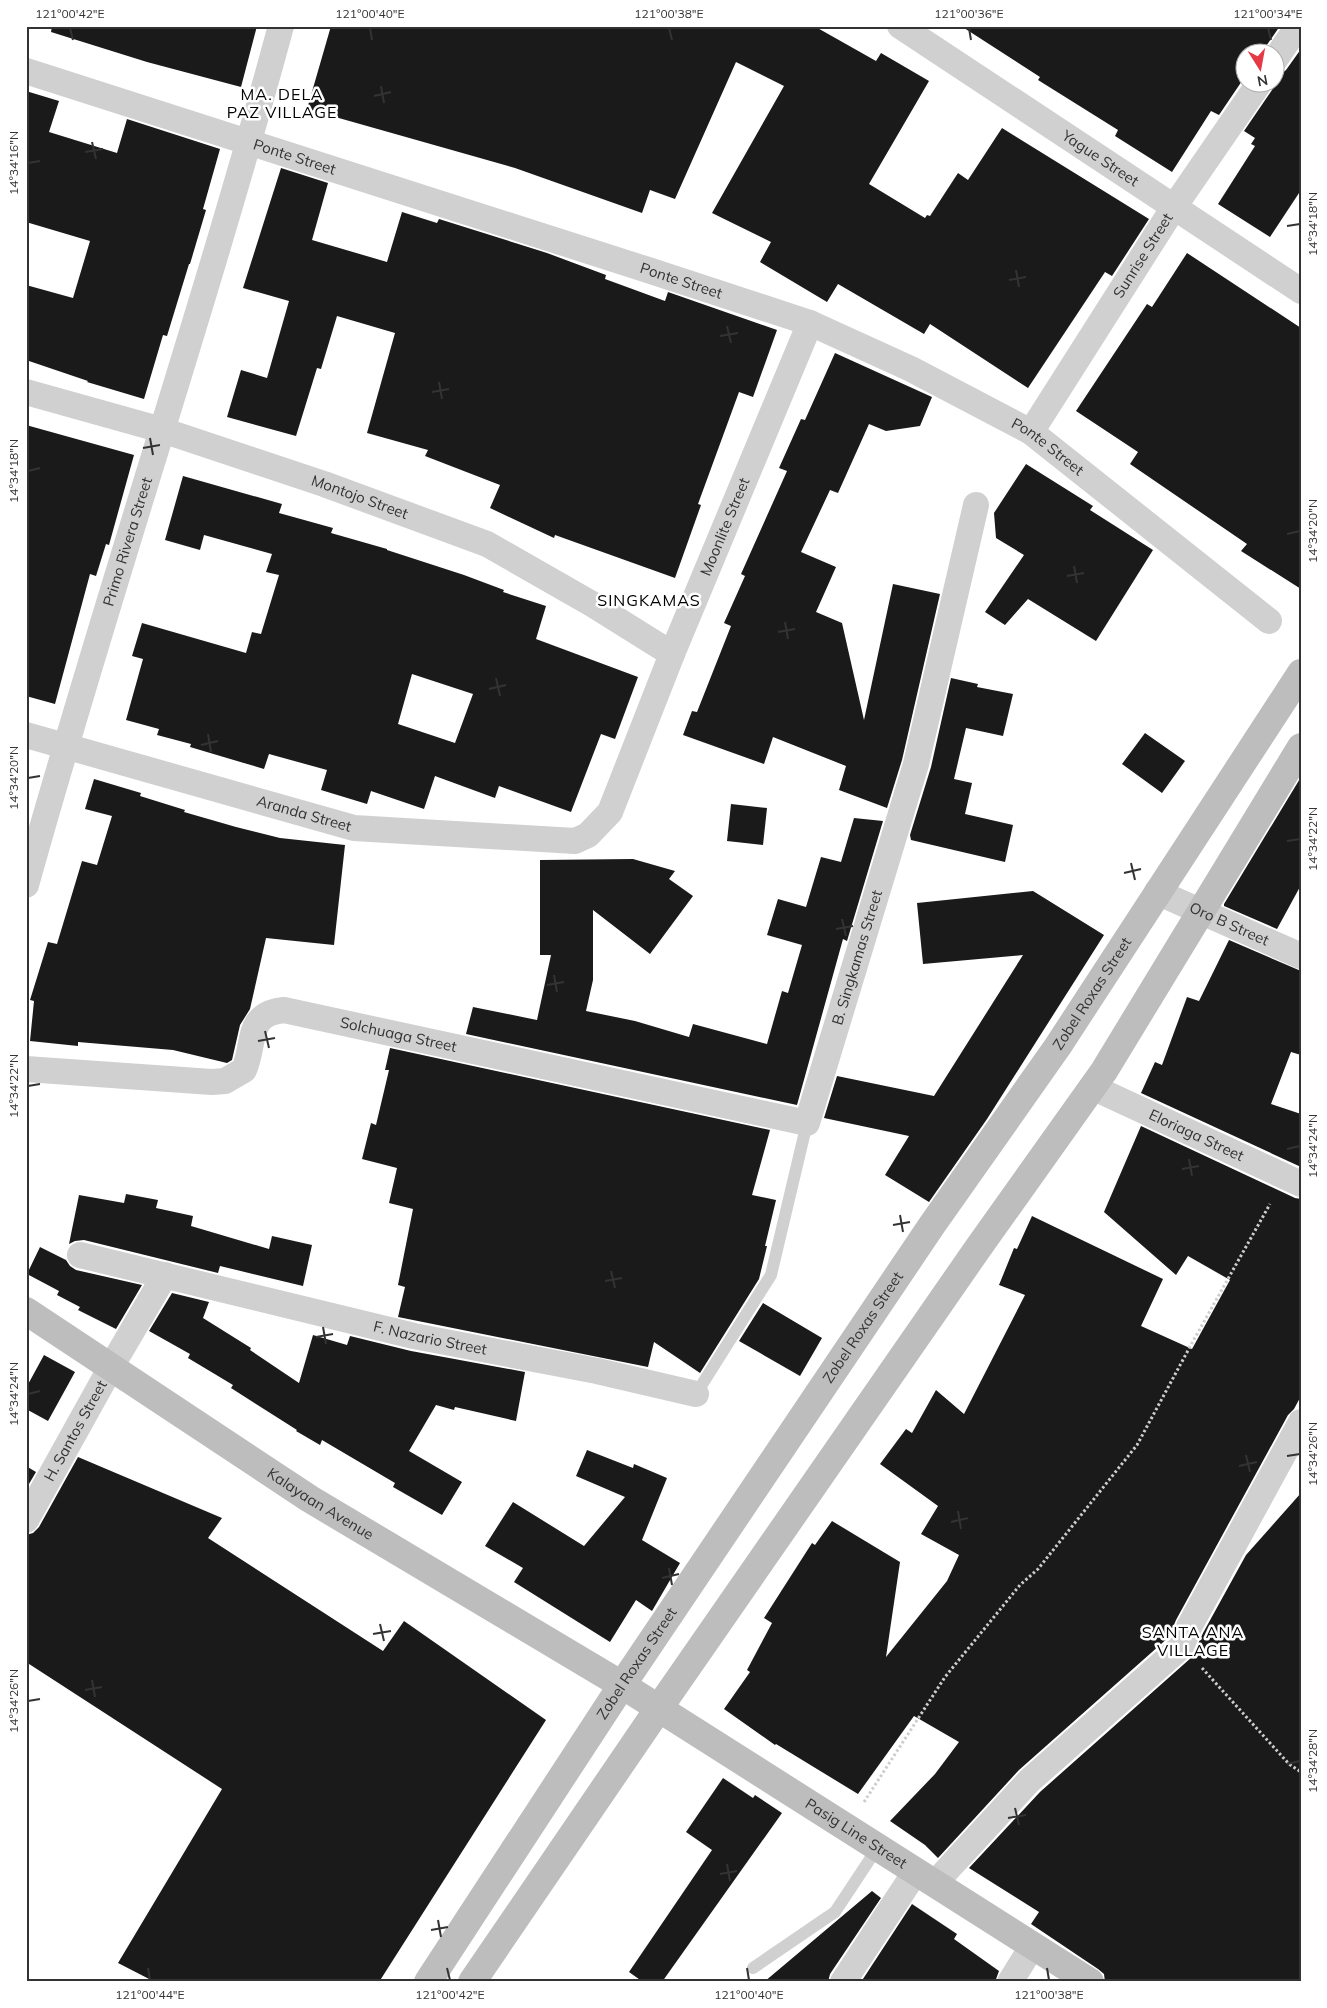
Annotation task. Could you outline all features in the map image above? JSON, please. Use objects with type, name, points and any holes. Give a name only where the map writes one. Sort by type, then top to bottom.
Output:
[{"type":"main road","name":"Zobel Roxas Street","points":[[428,1982],[622,1685],[932,1225],[1058,1046],[1301,673]]},
{"type":"main road","points":[[472,1982],[976,1250],[1104,1071],[1301,747]]},
{"type":"main road","name":"Kalayaan Avenue","points":[[26,1311],[310,1499],[622,1685]]},
{"type":"main road","name":"Pasig Line Street","points":[[622,1685],[1090,1982]]},
{"type":"street","name":"Primo Rivera Street","points":[[26,885],[65,746],[249,142],[281,26]]},
{"type":"street","name":"Yague Street","points":[[900,26],[1301,292]]},
{"type":"street","points":[[1284,46],[1298,26]]},
{"type":"street","name":"Ponte Street","points":[[26,71],[810,323],[911,368],[1031,432],[1269,621]]},
{"type":"street","name":"Sunrise Street","points":[[1031,432],[1174,207],[1253,92]]},
{"type":"street","name":"Moonlite Street","points":[[588,836],[610,812],[672,654],[810,323]]},
{"type":"street","name":"Montojo Street","points":[[26,392],[162,430],[324,484],[488,544],[592,604],[672,654]]},
{"type":"street","name":"B. Singkamas Street","points":[[807,1123],[916,764],[976,505]]},
{"type":"street","name":"Aranda Street","points":[[26,735],[354,828],[575,841],[588,836]]},
{"type":"street","name":"Oro B Street","points":[[1157,892],[1301,956]]},
{"type":"street","name":"Solchuaga Street","points":[[26,1069],[188,1081],[225,1081],[244,1070],[256,1023],[262,1016],[271,1011],[284,1010],[807,1123]]},
{"type":"street","name":"Eloriaga Street","points":[[1092,1087],[1293,1181]]},
{"type":"street","name":"F. Nazario Street","points":[[80,1255],[414,1336],[597,1371],[696,1394]]},
{"type":"street","points":[[111,1367],[165,1275]]},
{"type":"street","name":"H. Santos Street","points":[[26,1520],[111,1367]]},
{"type":"street","points":[[843,1982],[926,1877],[1029,1781],[1182,1646],[1189,1627],[1298,1433]]},
{"type":"street","points":[[1010,1982],[1033,1945]]},
{"type":"lane","name":"B. Singkamas Street","points":[[696,1394],[771,1275],[807,1123]]},
{"type":"lane","points":[[753,1968],[835,1912],[878,1847]]},
{"type":"path","points":[[848,1828],[945,1677],[1020,1585],[1038,1570],[1137,1445],[1192,1343],[1293,1181]]},
{"type":"path","points":[[1182,1646],[1289,1764],[1301,1772]]},
{"type":"building","points":[[52,26],[257,26],[241,87],[147,62],[51,32]]},
{"type":"building","points":[[331,26],[814,26],[876,61],[881,53],[929,81],[869,184],[925,218],[927,215],[930,216],[958,173],[968,180],[1002,128],[1149,219],[1112,276],[1105,272],[1028,388],[930,324],[924,334],[838,284],[827,302],[760,262],[771,242],[712,213],[784,86],[736,62],[675,199],[650,190],[642,213],[515,168],[307,109]]},
{"type":"building","points":[[961,26],[1280,26],[1269,42],[1234,42],[1235,92],[1219,115],[1211,111],[1172,172],[1115,136],[1118,130],[1038,80],[1040,77]]},
{"type":"building","points":[[1301,49],[1301,190],[1270,237],[1218,204],[1255,146],[1251,144],[1255,138],[1244,131],[1271,92],[1284,92],[1284,72]]},
{"type":"building","points":[[26,91],[59,101],[49,132],[117,153],[127,119],[220,149],[203,209],[206,210],[190,264],[167,336],[163,335],[144,399],[87,382],[26,360],[26,285],[73,298],[90,241],[26,222]]},
{"type":"building","points":[[281,168],[328,183],[312,240],[387,262],[402,212],[437,223],[439,219],[547,253],[606,275],[605,279],[665,301],[668,292],[777,330],[753,397],[739,392],[698,504],[701,505],[675,578],[555,535],[554,538],[490,508],[500,485],[425,456],[428,450],[367,433],[395,333],[337,316],[321,369],[317,368],[296,436],[227,417],[241,370],[267,378],[289,301],[243,288]]},
{"type":"building","points":[[1187,253],[1301,328],[1301,589],[1241,551],[1247,544],[1130,464],[1138,452],[1076,411],[1147,304],[1152,307]]},
{"type":"building","points":[[835,353],[932,397],[920,426],[886,431],[869,424],[838,493],[830,490],[801,552],[836,567],[816,612],[842,623],[864,720],[893,584],[940,594],[902,760],[887,808],[839,790],[846,766],[773,737],[764,764],[683,735],[692,711],[697,712],[731,626],[724,623],[745,576],[741,574],[787,471],[779,468],[801,419],[805,420]]},
{"type":"building","points":[[26,425],[134,455],[109,545],[106,544],[96,576],[90,574],[55,704],[26,696]]},
{"type":"building","points":[[1026,464],[1093,506],[1090,510],[1153,550],[1096,641],[1028,599],[1005,625],[985,612],[1024,555],[996,538],[994,513]]},
{"type":"building","points":[[183,476],[282,504],[279,513],[333,528],[331,533],[387,549],[464,575],[504,590],[503,592],[546,606],[536,639],[638,677],[615,739],[601,734],[571,812],[499,786],[495,798],[435,776],[424,809],[371,791],[367,804],[321,790],[327,770],[269,754],[264,769],[190,747],[191,744],[157,735],[159,729],[126,720],[143,659],[132,656],[142,623],[246,653],[252,632],[261,634],[279,575],[266,572],[272,554],[204,535],[200,550],[165,540]],"holes":[[[412,674],[473,694],[455,743],[398,724]]]},
{"type":"building","points":[[951,678],[978,684],[977,687],[1013,694],[1003,736],[966,728],[954,779],[972,783],[965,814],[1013,825],[1005,862],[911,840],[910,835],[931,767]]},
{"type":"building","points":[[1145,733],[1185,761],[1162,793],[1122,764]]},
{"type":"building","points":[[1301,777],[1301,885],[1277,929],[1224,906],[1224,904]]},
{"type":"building","points":[[94,779],[141,793],[140,796],[185,810],[184,812],[236,827],[280,838],[345,845],[334,945],[266,938],[250,1009],[240,1025],[232,1060],[227,1063],[173,1050],[78,1042],[78,1046],[30,1041],[34,1001],[30,1000],[48,942],[57,944],[82,861],[97,865],[112,816],[85,809]]},
{"type":"building","points":[[731,804],[767,808],[763,845],[727,841]]},
{"type":"building","points":[[854,818],[883,821],[847,941],[843,939],[797,1105],[466,1034],[473,1007],[537,1020],[551,955],[540,955],[540,860],[633,859],[675,871],[669,879],[693,896],[650,954],[593,910],[593,980],[586,1011],[635,1021],[689,1037],[693,1024],[767,1044],[782,991],[788,993],[802,945],[767,935],[778,899],[806,907],[821,857],[841,862]]},
{"type":"building","points":[[1033,891],[1104,935],[987,1119],[929,1202],[885,1175],[909,1136],[824,1118],[837,1076],[934,1096],[1023,955],[923,964],[917,903]]},
{"type":"building","points":[[1229,940],[1301,971],[1301,1055],[1291,1052],[1271,1104],[1301,1114],[1301,1167],[1141,1093],[1155,1062],[1162,1065],[1187,997],[1199,1001]]},
{"type":"building","points":[[390,1048],[770,1130],[752,1195],[776,1200],[759,1279],[700,1373],[654,1342],[648,1367],[398,1317],[405,1287],[398,1285],[413,1209],[389,1203],[397,1168],[362,1159],[371,1123],[376,1125],[389,1070],[385,1070]]},
{"type":"building","points":[[1141,1126],[1295,1198],[1301,1199],[1301,1396],[1294,1409],[1288,1415],[1176,1620],[1169,1637],[1019,1770],[938,1858],[925,1845],[890,1821],[935,1774],[959,1742],[914,1716],[858,1794],[775,1745],[724,1709],[750,1672],[747,1670],[772,1623],[764,1618],[812,1543],[815,1545],[832,1521],[900,1562],[886,1657],[947,1581],[959,1555],[921,1534],[938,1506],[880,1464],[906,1429],[912,1433],[936,1390],[964,1414],[1025,1295],[999,1285],[1014,1248],[1017,1249],[1032,1216],[1163,1279],[1141,1326],[1192,1349],[1230,1280],[1188,1256],[1176,1275],[1104,1212]]},
{"type":"building","points":[[126,1194],[158,1200],[156,1208],[193,1216],[191,1226],[269,1249],[272,1236],[312,1245],[303,1286],[220,1266],[218,1273],[84,1240],[69,1244],[79,1195],[124,1203]]},
{"type":"building","points":[[40,1247],[66,1260],[76,1270],[142,1285],[116,1329],[78,1310],[80,1307],[57,1295],[59,1291],[27,1274]]},
{"type":"building","points":[[172,1293],[209,1302],[203,1318],[251,1348],[250,1350],[299,1383],[313,1335],[347,1345],[350,1336],[411,1351],[525,1372],[516,1421],[455,1407],[454,1410],[436,1405],[409,1451],[462,1482],[442,1515],[393,1487],[395,1483],[322,1440],[320,1445],[296,1431],[231,1388],[233,1385],[188,1358],[190,1354],[149,1331]]},
{"type":"building","points":[[763,1303],[822,1338],[800,1376],[739,1341]]},
{"type":"building","points":[[44,1355],[75,1372],[48,1421],[26,1409],[26,1388]]},
{"type":"building","points":[[587,1450],[633,1468],[634,1464],[667,1478],[642,1540],[680,1563],[652,1611],[636,1600],[610,1642],[514,1582],[523,1568],[485,1546],[513,1502],[584,1546],[625,1497],[576,1476]]},
{"type":"building","points":[[78,1457],[222,1518],[208,1538],[383,1651],[404,1621],[546,1720],[379,1982],[155,1982],[118,1963],[222,1789],[26,1662],[26,1535],[33,1533],[39,1527]]},
{"type":"building","points":[[26,1466],[36,1472],[26,1489]]},
{"type":"building","points":[[1301,1493],[1301,1982],[1105,1982],[1104,1974],[1098,1969],[1031,1924],[1039,1912],[969,1868],[1040,1792],[1192,1657],[1203,1633],[1246,1555]]},
{"type":"building","points":[[723,1778],[753,1798],[755,1795],[782,1813],[662,1982],[643,1982],[629,1972],[712,1850],[686,1832]]},
{"type":"building","points":[[872,1891],[881,1898],[830,1974],[828,1982],[764,1982]]},
{"type":"building","points":[[912,1904],[957,1934],[954,1939],[999,1971],[995,1982],[861,1982]]},
{"type":"district","name":"MA. DELA PAZ VILLAGE","points":[[282,103]]},
{"type":"district","name":"SINGKAMAS","points":[[649,600]]},
{"type":"district","name":"SANTA ANA VILLAGE","points":[[1193,1641]]}]
